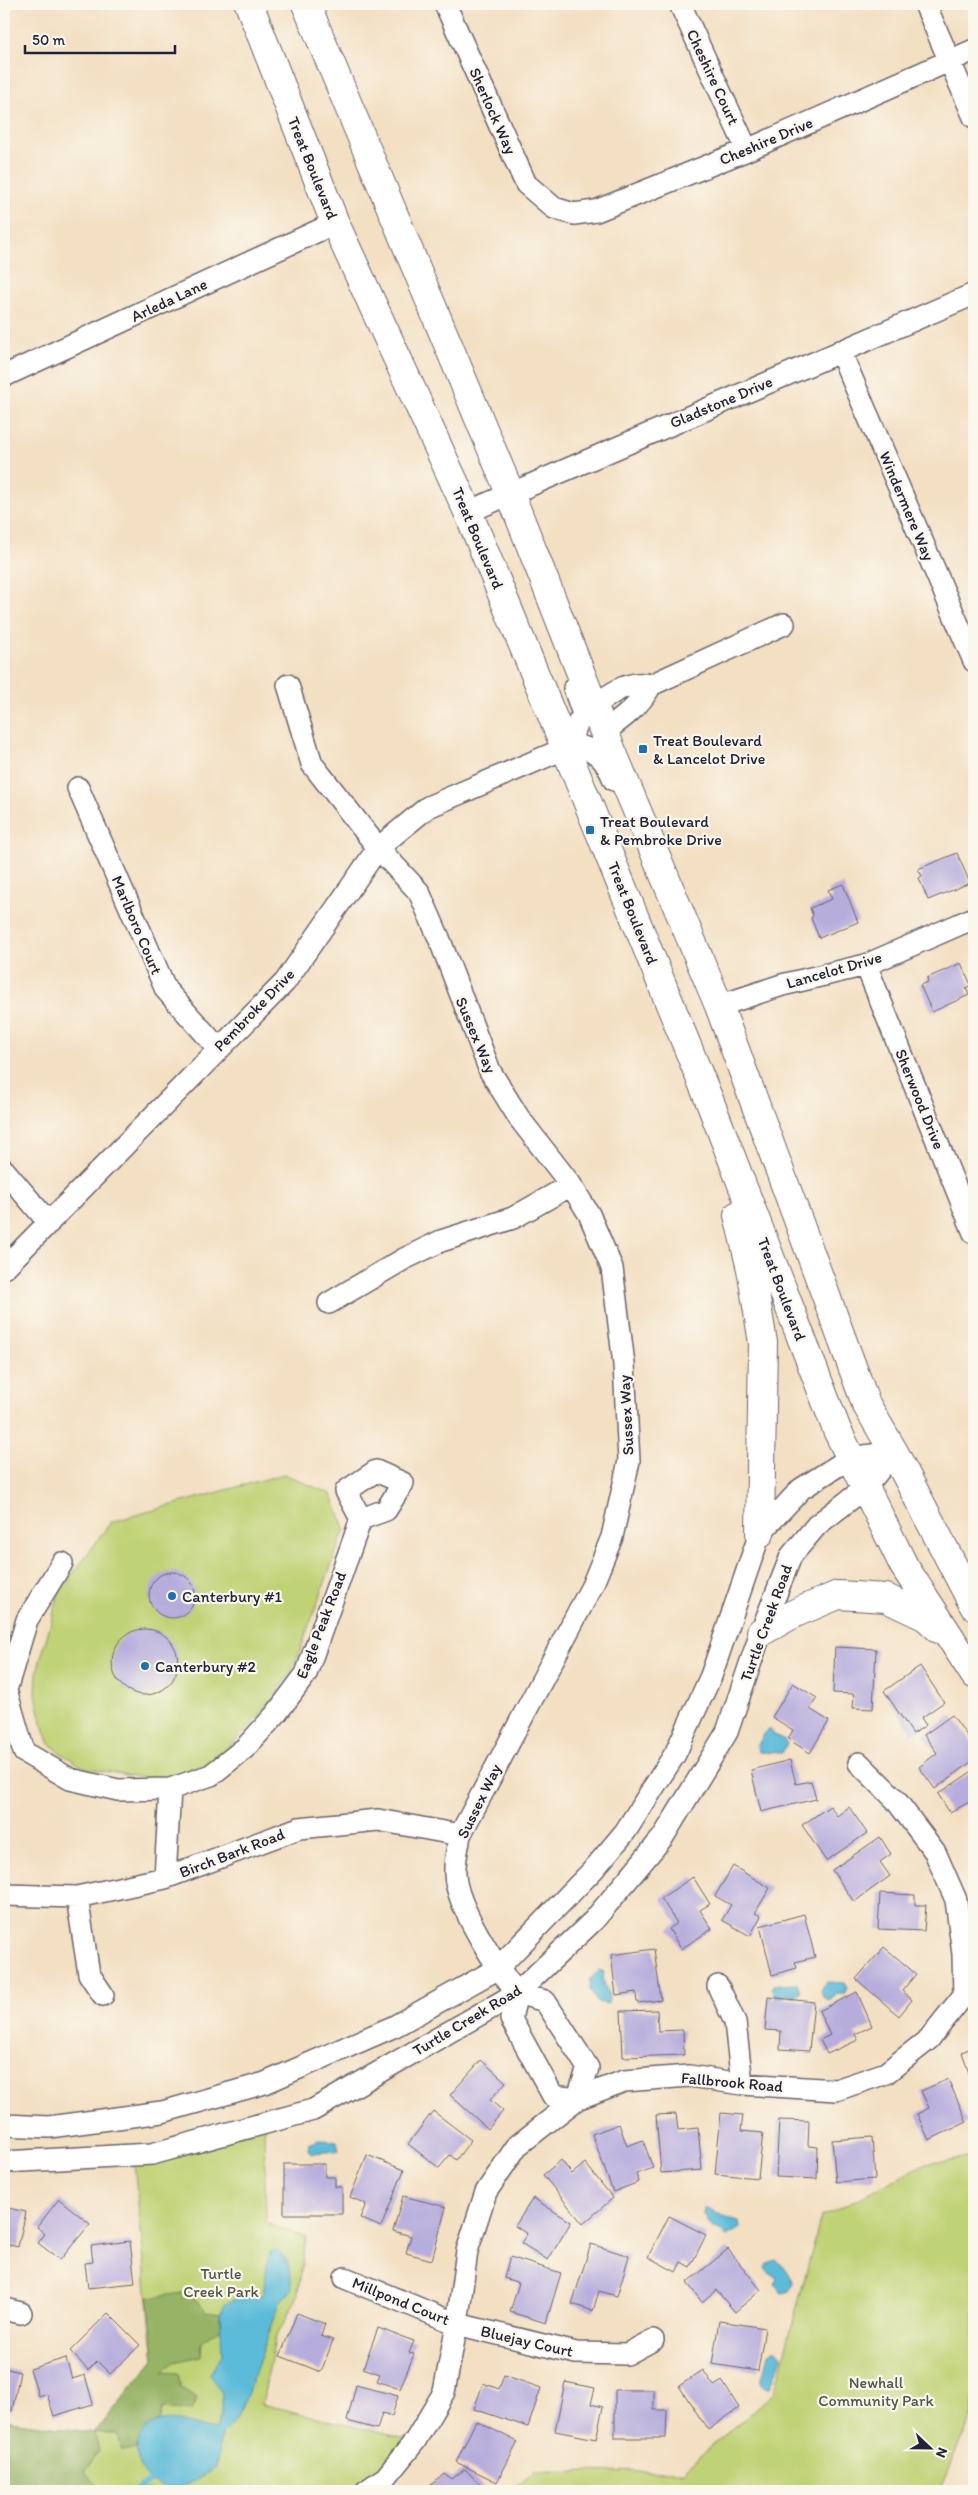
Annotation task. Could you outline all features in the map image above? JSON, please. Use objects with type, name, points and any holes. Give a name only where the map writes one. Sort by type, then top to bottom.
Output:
[{"type":"main road","name":"Treat Boulevard","points":[[249,4],[335,223],[468,512],[710,1102],[850,1458],[904,1566],[974,1674]]},
{"type":"main road","points":[[306,4],[510,493],[593,706],[719,1006],[866,1404],[894,1452],[974,1606]]},
{"type":"main road","points":[[710,1102],[751,1269],[763,1343],[760,1533]]},
{"type":"main road","points":[[761,1632],[793,1614],[838,1595],[886,1598],[926,1617],[951,1639]]},
{"type":"street","name":"Sherlock Way","points":[[446,4],[526,184],[554,208]]},
{"type":"street","name":"Cheshire Court","points":[[680,4],[747,150]]},
{"type":"street","points":[[925,4],[974,118]]},
{"type":"street","name":"Cheshire Drive","points":[[554,208],[574,214],[596,211],[747,150],[974,50]]},
{"type":"street","name":"Arleda Lane","points":[[4,376],[335,223]]},
{"type":"street","name":"Gladstone Drive","points":[[468,512],[974,294]]},
{"type":"street","name":"Windermere Way","points":[[840,351],[974,661]]},
{"type":"street","points":[[593,706],[629,685],[640,682],[651,685],[784,624]]},
{"type":"street","points":[[571,649],[566,665],[583,714],[565,747],[583,747],[603,758],[608,765],[665,907],[674,917],[683,920]]},
{"type":"street","name":"Sussex Way","points":[[288,685],[312,764],[378,848],[419,892],[439,938],[490,1072],[519,1118],[571,1186],[589,1214],[612,1268],[624,1364],[629,1461],[612,1537],[592,1586],[460,1835],[455,1875],[461,1899],[497,1969],[517,1993]]},
{"type":"street","points":[[604,732],[646,696],[651,685]]},
{"type":"street","name":"Pembroke Drive","points":[[4,1268],[49,1224],[218,1048],[285,982],[378,848],[428,807],[565,747]]},
{"type":"street","name":"Marlboro Court","points":[[78,788],[166,990],[218,1048]]},
{"type":"street","name":"Lancelot Drive","points":[[719,1006],[782,985],[866,965],[974,918]]},
{"type":"street","name":"Sherwood Drive","points":[[866,965],[974,1232]]},
{"type":"street","points":[[4,1170],[49,1224]]},
{"type":"street","points":[[329,1303],[404,1259],[441,1241],[513,1218],[571,1186]]},
{"type":"street","name":"Turtle Creek Road","points":[[4,2125],[49,2127],[162,2112],[265,2083],[395,2026],[497,1969],[593,1870],[625,1832],[675,1754],[711,1676],[760,1533],[801,1489],[850,1458],[894,1452]]},
{"type":"street","name":"Turtle Creek Road","points":[[4,2162],[152,2154],[312,2110],[517,1993],[594,1920],[663,1837],[727,1732],[761,1632],[791,1556],[817,1525],[865,1488],[894,1452]]},
{"type":"street","name":"Eagle Peak Road","points":[[62,1563],[28,1620],[6,1690],[24,1752],[70,1779],[118,1790],[170,1789],[211,1775],[245,1748],[276,1714],[306,1674],[360,1519]]},
{"type":"street","name":"Fallbrook Road","points":[[366,2491],[386,2477],[415,2441],[444,2392],[457,2324],[467,2251],[486,2192],[517,2146],[577,2099],[624,2081],[688,2076],[742,2084],[836,2090],[886,2073],[929,2039],[969,1997],[956,1900],[935,1852],[895,1799],[859,1762]]},
{"type":"street","points":[[165,1878],[170,1789]]},
{"type":"street","name":"Birch Bark Road","points":[[4,1895],[77,1897],[165,1878],[300,1828],[378,1820],[460,1835]]},
{"type":"street","points":[[77,1897],[89,1974],[103,1995]]},
{"type":"street","points":[[718,1986],[735,2022],[742,2084]]},
{"type":"street","points":[[517,1993],[545,2001],[588,2068],[577,2099],[553,2096],[511,2019],[517,1993]]},
{"type":"street","name":"Millpond Court","points":[[345,2278],[457,2324]]},
{"type":"street","name":"Bluejay Court","points":[[457,2324],[576,2354],[627,2354],[653,2340]]},
{"type":"green space","points":[[284,1474],[331,1494],[345,1528],[298,1656],[288,1677],[258,1718],[216,1760],[170,1779],[145,1778],[85,1768],[59,1752],[49,1742],[42,1722],[36,1695],[37,1672],[59,1593],[111,1522]]},
{"type":"green space","name":"Turtle Creek Park","points":[[264,2123],[266,2223],[306,2238],[297,2298],[275,2339],[262,2404],[415,2441],[366,2491],[4,2491],[4,2420],[95,2433],[154,2359],[133,2155]]},
{"type":"green space","name":"Newhall Community Park","points":[[974,2156],[974,2412],[939,2491],[513,2491],[534,2471],[682,2472],[774,2393],[821,2217],[926,2164]]},
{"type":"green space","points":[[187,2292],[207,2311],[220,2313],[220,2329],[202,2341],[201,2356],[174,2362],[163,2372],[178,2373],[181,2388],[197,2398],[192,2411],[163,2408],[159,2421],[144,2432],[139,2439],[136,2449],[122,2451],[117,2433],[95,2433],[154,2359],[148,2296],[157,2297]]},
{"type":"green space","points":[[4,2420],[95,2433],[99,2452],[84,2472],[101,2489],[100,2491],[4,2491]]},
{"type":"water","points":[[767,1730],[771,1730],[774,1735],[785,1740],[787,1744],[782,1753],[758,1752],[757,1746]]},
{"type":"water","points":[[599,1970],[604,1972],[608,2004],[597,2002],[590,1990],[591,1978]]},
{"type":"water","points":[[828,1982],[844,1983],[847,1988],[844,1994],[837,1994],[829,2000],[824,1998],[820,1991],[823,1985]]},
{"type":"water","points":[[797,1984],[801,1991],[796,1996],[787,1994],[784,1997],[776,1997],[771,1989],[773,1985]]},
{"type":"water","points":[[319,2140],[337,2141],[339,2151],[312,2153],[308,2150],[309,2144]]},
{"type":"water","points":[[705,2208],[725,2218],[739,2222],[740,2228],[727,2236],[710,2224],[704,2215]]},
{"type":"water","points":[[279,2251],[290,2265],[292,2290],[280,2302],[246,2398],[235,2421],[221,2435],[216,2468],[181,2487],[163,2487],[153,2482],[144,2473],[139,2462],[137,2451],[139,2439],[146,2429],[165,2420],[179,2421],[215,2430],[222,2413],[222,2392],[209,2375],[222,2355],[220,2313],[225,2304],[244,2295],[263,2295],[269,2252]]},
{"type":"water","points":[[776,2260],[784,2268],[793,2285],[789,2291],[782,2293],[774,2285],[776,2279],[766,2268],[768,2263]]},
{"type":"water","points":[[776,2350],[782,2357],[770,2387],[765,2387],[761,2384],[768,2353]]},
{"type":"building","points":[[957,853],[970,883],[928,900],[919,878],[922,876],[918,869]]},
{"type":"building","points":[[843,884],[858,922],[819,938],[811,918],[813,916],[810,908],[832,899],[828,890]]},
{"type":"building","points":[[961,963],[971,985],[966,988],[969,995],[932,1012],[920,985],[928,982],[927,978]]},
{"type":"building","name":"Canterbury #1","points":[[177,1572],[181,1573],[191,1582],[194,1586],[194,1604],[185,1614],[177,1618],[167,1618],[159,1614],[150,1604],[149,1590],[153,1582],[163,1573]]},
{"type":"building","name":"Canterbury #2","points":[[138,1629],[152,1629],[164,1634],[173,1643],[178,1655],[176,1675],[169,1686],[152,1695],[138,1695],[126,1690],[117,1681],[112,1669],[112,1655],[117,1643],[126,1634]]},
{"type":"building","points":[[835,1647],[876,1649],[873,1709],[853,1708],[854,1694],[833,1693]]},
{"type":"building","points":[[920,1666],[944,1702],[921,1718],[926,1725],[913,1734],[884,1691]]},
{"type":"building","points":[[793,1683],[817,1698],[810,1709],[829,1721],[810,1753],[788,1739],[793,1730],[772,1717]]},
{"type":"building","points":[[952,1715],[974,1745],[974,1760],[935,1789],[919,1767],[937,1753],[924,1735]]},
{"type":"building","points":[[790,1760],[796,1784],[811,1781],[816,1799],[761,1812],[751,1770]]},
{"type":"building","points":[[974,1770],[974,1810],[969,1802],[950,1813],[938,1794]]},
{"type":"building","points":[[830,1806],[837,1816],[849,1807],[867,1833],[826,1861],[802,1825]]},
{"type":"building","points":[[880,1837],[891,1854],[880,1862],[890,1876],[854,1902],[832,1870]]},
{"type":"building","points":[[733,1866],[770,1888],[755,1913],[761,1916],[750,1936],[722,1920],[731,1905],[715,1896]]},
{"type":"building","points":[[693,1877],[710,1904],[700,1910],[712,1929],[681,1949],[669,1929],[677,1923],[661,1898]]},
{"type":"building","points":[[880,1893],[915,1895],[915,1905],[926,1905],[924,1931],[878,1929]]},
{"type":"building","points":[[804,1914],[815,1957],[795,1962],[797,1968],[772,1975],[760,1926]]},
{"type":"building","points":[[884,1947],[916,1974],[902,1991],[912,2000],[899,2016],[856,1979]]},
{"type":"building","points":[[654,1949],[661,2000],[637,2003],[636,1992],[616,1995],[611,1955]]},
{"type":"building","points":[[857,1992],[872,2026],[855,2034],[858,2040],[827,2054],[820,2040],[830,2035],[819,2011]]},
{"type":"building","points":[[768,1997],[814,2002],[809,2051],[780,2049],[781,2031],[765,2030]]},
{"type":"building","points":[[657,2010],[658,2031],[683,2030],[684,2055],[623,2057],[621,2011]]},
{"type":"building","points":[[974,2047],[974,2088],[962,2052]]},
{"type":"building","points":[[481,2060],[506,2082],[490,2100],[503,2111],[488,2129],[450,2095]]},
{"type":"building","points":[[948,2079],[967,2122],[929,2140],[917,2114],[929,2108],[921,2091]]},
{"type":"building","points":[[433,2111],[471,2140],[456,2160],[450,2155],[439,2168],[408,2144]]},
{"type":"building","points":[[721,2113],[743,2115],[741,2131],[763,2133],[758,2178],[715,2174]]},
{"type":"building","points":[[676,2114],[678,2130],[698,2128],[702,2170],[661,2173],[656,2115]]},
{"type":"building","points":[[779,2120],[809,2121],[808,2146],[818,2147],[817,2179],[776,2177]]},
{"type":"building","points":[[619,2124],[627,2146],[643,2140],[653,2168],[636,2174],[639,2182],[613,2192],[592,2134]]},
{"type":"building","points":[[872,2137],[875,2179],[836,2182],[832,2140]]},
{"type":"building","points":[[367,2155],[404,2170],[381,2227],[360,2218],[366,2204],[350,2197]]},
{"type":"building","points":[[561,2160],[572,2174],[585,2163],[613,2198],[583,2224],[543,2175]]},
{"type":"building","points":[[284,2164],[325,2164],[325,2177],[335,2177],[335,2187],[342,2187],[342,2214],[284,2214]]},
{"type":"building","points":[[403,2196],[446,2207],[432,2260],[406,2253],[411,2236],[393,2231]]},
{"type":"building","points":[[533,2198],[571,2222],[548,2260],[521,2243],[527,2234],[515,2226]]},
{"type":"building","points":[[59,2199],[90,2224],[60,2260],[38,2243],[45,2234],[37,2227]]},
{"type":"building","points":[[4,2207],[26,2212],[18,2247],[6,2244],[4,2249]]},
{"type":"building","points":[[669,2216],[706,2235],[690,2267],[681,2262],[676,2272],[648,2257]]},
{"type":"building","points":[[130,2241],[135,2283],[88,2288],[85,2263],[93,2262],[91,2246]]},
{"type":"building","points":[[591,2244],[629,2256],[617,2296],[599,2291],[593,2311],[572,2304]]},
{"type":"building","points":[[728,2249],[761,2290],[735,2312],[716,2290],[702,2302],[687,2283]]},
{"type":"building","points":[[510,2257],[561,2273],[546,2323],[510,2312],[519,2283],[504,2278]]},
{"type":"building","points":[[108,2313],[140,2345],[110,2374],[97,2361],[88,2370],[70,2351]]},
{"type":"building","points":[[297,2313],[325,2324],[321,2336],[333,2340],[321,2372],[280,2356]]},
{"type":"building","points":[[719,2321],[765,2328],[758,2371],[712,2364]]},
{"type":"building","points":[[378,2328],[414,2341],[409,2353],[414,2354],[400,2389],[377,2381],[380,2374],[363,2368]]},
{"type":"building","points":[[66,2358],[72,2379],[85,2375],[93,2404],[54,2416],[47,2394],[39,2397],[30,2369]]},
{"type":"building","points":[[4,2368],[20,2372],[12,2411],[4,2409]]},
{"type":"building","points":[[703,2370],[714,2386],[722,2381],[739,2408],[708,2430],[679,2386]]},
{"type":"building","points":[[504,2375],[541,2388],[528,2427],[474,2409],[483,2383],[499,2389]]},
{"type":"building","points":[[565,2382],[595,2388],[591,2404],[603,2407],[596,2439],[555,2431]]},
{"type":"building","points":[[356,2385],[398,2396],[392,2416],[382,2413],[377,2429],[347,2421]]},
{"type":"building","points":[[615,2390],[654,2390],[654,2410],[667,2410],[666,2438],[615,2438]]},
{"type":"building","points":[[476,2421],[518,2442],[497,2482],[456,2462]]},
{"type":"building","points":[[465,2469],[484,2489],[482,2491],[427,2491],[426,2489],[445,2474],[452,2479]]},
{"type":"waterway","points":[[137,2491],[150,2481]]},
{"type":"place","name":"Treat Boulevard & Lancelot Drive","points":[[643,749]]},
{"type":"place","name":"Treat Boulevard & Pembroke Drive","points":[[590,830]]},
{"type":"place","name":"Canterbury #1","points":[[172,1596]]},
{"type":"place","name":"Canterbury #2","points":[[145,1666]]}]
